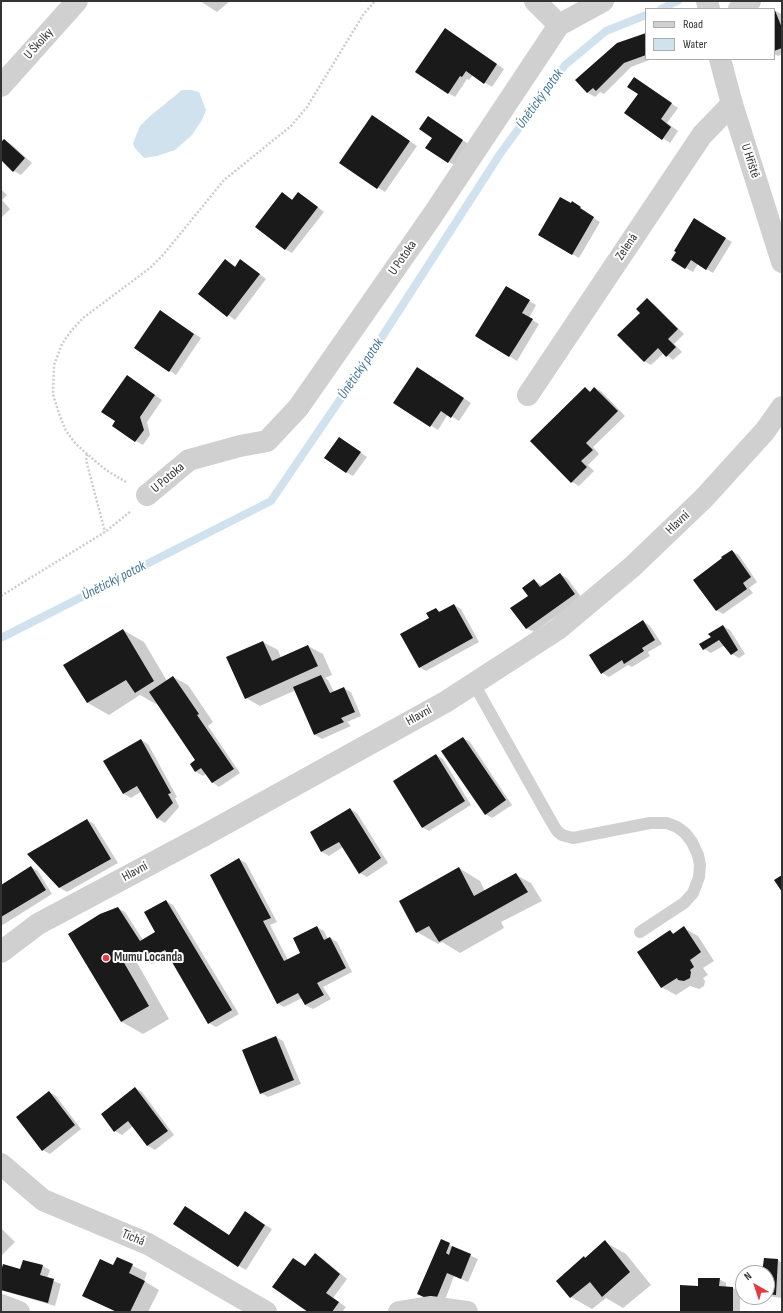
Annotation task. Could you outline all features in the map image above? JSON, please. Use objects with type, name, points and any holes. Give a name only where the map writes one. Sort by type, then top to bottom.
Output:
[{"type":"street","name":"U Školky","points":[[1,86],[77,1]]},
{"type":"street","points":[[535,1],[559,25]]},
{"type":"street","name":"U Potoka","points":[[147,495],[189,460],[240,446],[267,441],[298,408],[432,216],[559,25],[603,1]]},
{"type":"street","points":[[740,8],[750,1]]},
{"type":"street","name":"U Hřiště","points":[[720,60],[732,104],[782,262]]},
{"type":"street","name":"Zelená","points":[[528,395],[702,135],[732,104]]},
{"type":"street","name":"Hlavní","points":[[1,952],[38,924],[203,836],[440,705],[558,629],[632,567],[704,498],[766,431],[782,407]]},
{"type":"street","name":"Tichá","points":[[1,1164],[43,1200],[148,1244],[266,1312]]},
{"type":"street","points":[[1,1305],[18,1312]]},
{"type":"street","points":[[399,1312],[430,1307],[466,1312]]},
{"type":"lane","points":[[474,684],[551,821],[557,831],[562,835],[573,838],[650,823],[667,823],[677,827],[685,833],[692,842],[698,855],[700,865],[699,877],[693,893],[684,903],[640,932]]},
{"type":"path","name":"U Potoka","points":[[147,495],[106,470],[75,443],[66,431],[53,394],[54,365],[62,344],[83,318],[150,268],[163,255],[224,180],[291,126],[307,107],[362,15],[375,1]]},
{"type":"path","points":[[87,454],[86,460],[105,532]]},
{"type":"path","points":[[1,596],[105,532],[128,514],[147,495]]},
{"type":"water","points":[[182,90],[199,92],[206,110],[202,120],[192,135],[175,150],[157,156],[144,158],[134,147],[133,143],[140,126]]},
{"type":"building","points":[[775,10],[782,28],[782,48],[775,51]]},
{"type":"building","points":[[445,28],[497,64],[484,84],[466,71],[462,77],[460,76],[448,94],[415,72]]},
{"type":"building","points":[[645,33],[645,55],[624,63],[596,91],[593,88],[587,93],[575,80],[617,43]]},
{"type":"building","points":[[634,77],[672,103],[661,119],[671,127],[662,140],[624,113],[638,94],[627,87]]},
{"type":"building","points":[[372,115],[410,141],[377,189],[339,163]]},
{"type":"building","points":[[428,116],[463,140],[448,163],[425,148],[432,138],[419,129]]},
{"type":"building","points":[[4,139],[25,158],[13,172],[1,160],[1,142]]},
{"type":"building","points":[[282,192],[292,200],[298,192],[318,207],[285,250],[255,227]]},
{"type":"building","points":[[560,197],[571,203],[572,201],[594,217],[572,255],[538,235]]},
{"type":"building","points":[[694,218],[726,238],[706,270],[691,260],[685,269],[671,260],[676,252],[674,251]]},
{"type":"building","points":[[225,259],[235,267],[240,259],[260,274],[227,317],[198,294]]},
{"type":"building","points":[[506,286],[530,300],[522,313],[533,319],[509,357],[475,336]]},
{"type":"building","points":[[647,298],[678,329],[668,339],[676,347],[666,357],[658,348],[644,362],[617,335],[640,313],[636,309]]},
{"type":"building","points":[[160,310],[194,334],[169,372],[134,348]]},
{"type":"building","points":[[417,367],[464,398],[451,418],[441,411],[430,427],[393,403]]},
{"type":"building","points":[[127,375],[155,395],[140,417],[144,430],[135,442],[112,426],[115,421],[101,412]]},
{"type":"building","points":[[585,387],[590,392],[594,387],[618,411],[586,443],[593,450],[581,461],[587,467],[571,483],[530,441]]},
{"type":"building","points":[[339,437],[361,452],[346,473],[324,458]]},
{"type":"building","points":[[732,550],[751,577],[743,583],[747,589],[716,611],[693,580]]},
{"type":"building","points":[[560,573],[575,594],[526,629],[510,608],[528,596],[522,588],[534,579],[540,587]]},
{"type":"building","points":[[454,604],[473,638],[419,668],[400,634],[429,618],[426,613],[436,608],[439,612]]},
{"type":"building","points":[[643,620],[655,640],[642,648],[644,651],[624,664],[622,660],[601,674],[589,655]]},
{"type":"building","points":[[723,625],[738,650],[731,655],[719,640],[703,650],[699,644],[711,637],[708,634]]},
{"type":"building","points":[[123,629],[154,681],[135,693],[126,680],[87,703],[63,665]]},
{"type":"building","points":[[263,641],[272,661],[308,645],[318,666],[245,699],[226,657]]},
{"type":"building","points":[[321,675],[330,693],[344,687],[355,712],[341,718],[344,722],[314,735],[293,687]]},
{"type":"building","points":[[173,676],[199,714],[197,715],[234,769],[212,783],[201,768],[195,772],[190,764],[195,760],[149,692]]},
{"type":"building","points":[[463,737],[506,800],[485,815],[441,751]]},
{"type":"building","points":[[141,739],[171,793],[168,794],[173,803],[157,819],[137,786],[123,794],[103,761]]},
{"type":"building","points":[[436,754],[465,801],[422,828],[393,781]]},
{"type":"building","points":[[350,808],[381,858],[359,874],[339,842],[321,852],[310,832]]},
{"type":"building","points":[[87,819],[111,859],[59,888],[27,854]]},
{"type":"building","points":[[239,858],[271,918],[263,921],[284,961],[300,953],[293,938],[317,926],[324,940],[330,937],[346,968],[317,983],[324,995],[305,1005],[298,993],[277,1004],[210,875]]},
{"type":"building","points":[[31,866],[46,890],[1,917],[1,885]]},
{"type":"building","points":[[459,867],[474,896],[516,873],[528,892],[439,942],[429,926],[416,933],[399,901]]},
{"type":"building","points":[[782,875],[782,892],[774,880]]},
{"type":"building","points":[[166,900],[232,1010],[208,1024],[165,950],[144,961],[139,951],[123,961],[149,1006],[121,1022],[68,934],[100,914],[118,907],[140,941],[155,932],[144,912]]},
{"type":"building","points":[[684,926],[701,952],[690,960],[694,967],[690,970],[690,978],[684,981],[678,980],[677,978],[661,988],[637,952],[670,930],[673,934]]},
{"type":"building","points":[[276,1036],[294,1080],[260,1094],[242,1050]]},
{"type":"building","points":[[135,1087],[168,1131],[147,1146],[128,1121],[114,1132],[101,1114]]},
{"type":"building","points":[[49,1091],[75,1125],[42,1151],[16,1117]]},
{"type":"building","points":[[185,1206],[229,1235],[245,1211],[265,1225],[238,1267],[173,1224]]},
{"type":"building","points":[[441,1239],[450,1243],[446,1253],[449,1255],[452,1246],[471,1254],[461,1279],[447,1273],[435,1302],[417,1294]]},
{"type":"building","points":[[605,1240],[630,1272],[602,1297],[590,1282],[570,1298],[556,1281],[584,1256],[585,1258]]},
{"type":"building","points":[[315,1253],[340,1274],[326,1293],[339,1302],[332,1312],[308,1312],[272,1287],[293,1258],[305,1266]]},
{"type":"building","points":[[117,1257],[133,1264],[129,1273],[145,1281],[130,1312],[117,1312],[82,1296],[100,1259],[113,1265]]},
{"type":"building","points":[[764,1258],[778,1259],[776,1295],[775,1265],[763,1265]]},
{"type":"building","points":[[23,1260],[43,1265],[40,1275],[54,1279],[48,1303],[1,1290],[1,1271],[3,1264],[20,1269]]},
{"type":"building","points":[[698,1278],[720,1278],[719,1286],[733,1287],[733,1312],[680,1311],[680,1285],[698,1286]]},
{"type":"waterway","name":"Únětický potok","points":[[663,8],[678,1]]},
{"type":"waterway","name":"Únětický potok","points":[[1,638],[271,501],[369,357],[500,154],[565,65],[606,31],[645,15]]},
{"type":"place","name":"Mumu Locanda","points":[[106,958]]}]
